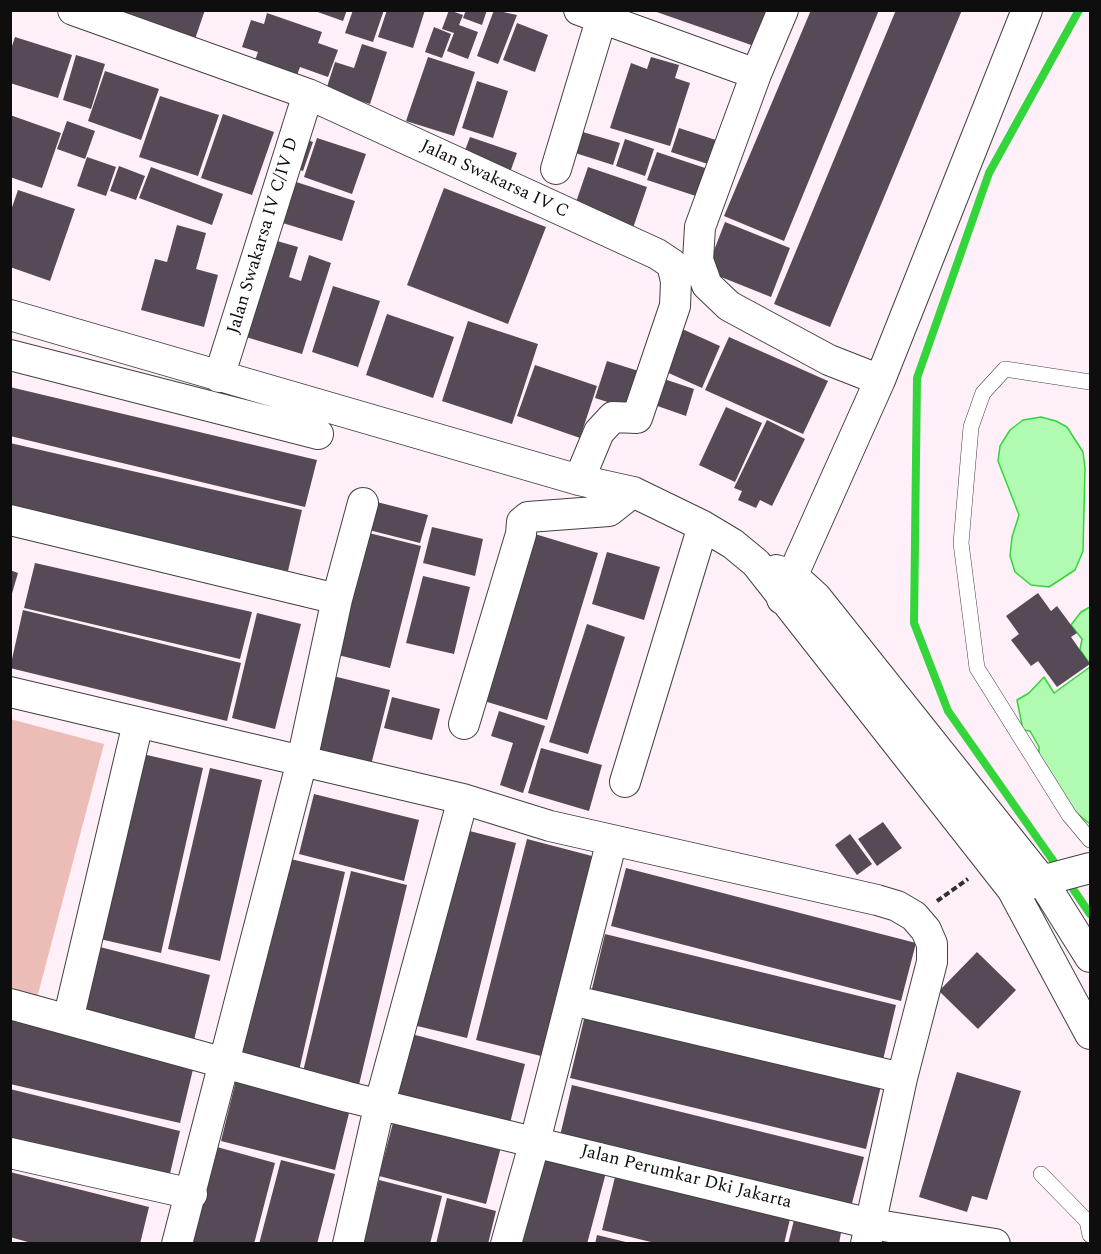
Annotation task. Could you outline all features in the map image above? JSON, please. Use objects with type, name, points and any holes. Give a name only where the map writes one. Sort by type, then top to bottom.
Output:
[{"type":"street","name":"Jalan Swakarsa IV C","points":[[73,10],[308,94],[647,250],[672,264],[676,281],[675,306],[637,418],[613,417],[599,432],[579,480]]},
{"type":"street","points":[[783,10],[756,74],[700,227],[698,260],[707,285],[729,306],[829,360],[880,380]]},
{"type":"street","points":[[787,588],[880,380],[1026,10]]},
{"type":"street","points":[[556,169],[595,14],[756,74]]},
{"type":"street","name":"Jalan Swakarsa IV C/IV D","points":[[219,377],[308,94]]},
{"type":"street","points":[[10,315],[579,480],[633,492],[703,526],[733,544],[787,588],[1012,889],[1090,1034]]},
{"type":"street","points":[[10,356],[239,416],[318,434]]},
{"type":"street","points":[[464,724],[521,534],[522,522],[528,517],[609,512],[633,492]]},
{"type":"street","points":[[177,1244],[192,1194],[221,1064],[302,761],[337,598],[363,504]]},
{"type":"street","points":[[10,520],[337,598]]},
{"type":"street","points":[[625,782],[703,526]]},
{"type":"street","points":[[787,588],[816,597],[1048,880],[1090,957]]},
{"type":"street","points":[[10,692],[462,799],[549,826],[877,900],[914,916],[926,930],[932,944],[932,962],[902,1078],[868,1234]]},
{"type":"street","points":[[68,1020],[138,723]]},
{"type":"street","points":[[348,1244],[380,1103],[462,799]]},
{"type":"street","points":[[506,1244],[535,1141],[612,840]]},
{"type":"street","points":[[1012,889],[1048,880],[1090,859]]},
{"type":"street","points":[[570,1000],[902,1078]]},
{"type":"street","name":"Jalan Perumkar Dki Jakarta","points":[[10,1004],[221,1064],[535,1141],[868,1234],[995,1244]]},
{"type":"street","points":[[10,1153],[192,1194]]},
{"type":"lane","points":[[1090,382],[1005,369],[983,393],[970,427],[961,543],[977,668],[1069,815],[1090,859]]},
{"type":"lane","points":[[1041,1174],[1087,1221],[1090,1235]]},
{"type":"path","points":[[914,916],[991,862]]},
{"type":"shaded area","points":[[1041,417],[1067,427],[1083,452],[1085,468],[1083,551],[1075,570],[1049,587],[1031,585],[1015,572],[1010,556],[1012,537],[1019,515],[998,461],[1000,446],[1010,430],[1023,420]]},
{"type":"shaded area","points":[[1090,607],[1090,664],[1080,650],[1082,639],[1071,625],[1081,612]]},
{"type":"shaded area","points":[[1090,667],[1090,824],[1069,807],[1039,758],[1039,747],[1030,731],[1023,730],[1017,700],[1029,693],[1044,677],[1054,693]]},
{"type":"shaded area","points":[[10,719],[104,744],[37,998],[11,991]]},
{"type":"building","points":[[113,10],[205,10],[195,39]]},
{"type":"building","points":[[312,10],[347,10],[343,21]]},
{"type":"building","points":[[353,10],[384,10],[373,42],[345,33]]},
{"type":"building","points":[[387,10],[425,10],[413,48],[378,37]]},
{"type":"building","points":[[449,10],[463,15],[459,25],[478,32],[468,59],[447,51],[454,33],[442,29]]},
{"type":"building","points":[[466,10],[487,10],[482,25],[463,18]]},
{"type":"building","points":[[494,10],[517,15],[498,64],[477,56]]},
{"type":"building","points":[[651,10],[769,10],[757,47]]},
{"type":"building","points":[[811,10],[879,10],[784,241],[724,216]]},
{"type":"building","points":[[896,10],[962,10],[830,327],[774,304]]},
{"type":"building","points":[[267,13],[322,32],[318,43],[338,50],[328,77],[300,67],[296,78],[254,63],[258,52],[242,47],[251,20],[264,24]]},
{"type":"building","points":[[517,23],[548,35],[535,72],[503,60]]},
{"type":"building","points":[[434,27],[451,34],[442,58],[425,52]]},
{"type":"building","points":[[15,37],[72,55],[58,98],[10,83],[10,52]]},
{"type":"building","points":[[362,44],[387,52],[370,104],[326,90],[335,62],[354,68]]},
{"type":"building","points":[[76,55],[105,64],[91,109],[63,100]]},
{"type":"building","points":[[428,57],[475,72],[454,136],[406,121]]},
{"type":"building","points":[[651,57],[679,65],[675,78],[690,83],[670,146],[610,128],[631,63],[647,69]]},
{"type":"building","points":[[105,71],[159,89],[141,140],[88,121]]},
{"type":"building","points":[[477,81],[508,91],[493,138],[462,128]]},
{"type":"building","points":[[160,96],[219,115],[198,176],[139,157]]},
{"type":"building","points":[[223,114],[274,132],[252,195],[201,178]]},
{"type":"building","points":[[10,115],[61,133],[42,188],[10,177]]},
{"type":"building","points":[[67,121],[95,131],[85,159],[57,149]]},
{"type":"building","points":[[679,128],[722,142],[714,166],[671,152]]},
{"type":"building","points":[[576,130],[620,143],[613,165],[569,151]]},
{"type":"building","points":[[297,136],[313,142],[303,171],[287,165]]},
{"type":"building","points":[[470,137],[517,153],[508,178],[461,161]]},
{"type":"building","points":[[317,138],[366,154],[352,194],[304,177]]},
{"type":"building","points":[[625,139],[654,149],[645,176],[616,166]]},
{"type":"building","points":[[657,152],[711,170],[702,198],[647,180]]},
{"type":"building","points":[[87,157],[116,167],[106,196],[77,186]]},
{"type":"building","points":[[119,166],[145,176],[136,200],[110,191]]},
{"type":"building","points":[[151,167],[223,194],[212,225],[139,198]]},
{"type":"building","points":[[588,167],[647,187],[633,228],[574,208]]},
{"type":"building","points":[[290,180],[355,201],[342,241],[276,221]]},
{"type":"building","points":[[444,188],[546,227],[508,324],[407,285]]},
{"type":"building","points":[[18,190],[75,209],[50,281],[10,267],[10,213]]},
{"type":"building","points":[[725,222],[790,248],[771,297],[706,271]]},
{"type":"building","points":[[177,225],[206,233],[196,269],[218,275],[204,327],[141,310],[155,259],[167,262]]},
{"type":"building","points":[[270,239],[298,247],[289,277],[301,281],[309,255],[331,263],[302,354],[236,334]]},
{"type":"building","points":[[333,286],[380,301],[358,367],[312,352]]},
{"type":"building","points":[[387,314],[454,337],[433,398],[366,375]]},
{"type":"building","points":[[468,321],[538,344],[512,424],[442,401]]},
{"type":"building","points":[[680,328],[720,346],[702,388],[662,370]]},
{"type":"building","points":[[729,337],[828,381],[803,434],[705,390]]},
{"type":"building","points":[[607,361],[648,374],[636,411],[595,398]]},
{"type":"building","points":[[535,365],[597,386],[580,438],[517,416]]},
{"type":"building","points":[[655,376],[694,389],[686,416],[646,402]]},
{"type":"building","points":[[10,387],[317,460],[305,507],[10,436]]},
{"type":"building","points":[[726,407],[762,423],[735,482],[699,465]]},
{"type":"building","points":[[767,420],[805,439],[772,506],[760,500],[756,508],[738,500],[742,491],[734,488]]},
{"type":"building","points":[[10,443],[302,510],[288,571],[10,508]]},
{"type":"building","points":[[369,500],[428,515],[420,543],[361,528]]},
{"type":"building","points":[[432,527],[483,539],[475,576],[423,563]]},
{"type":"building","points":[[525,531],[598,553],[547,720],[474,698]]},
{"type":"building","points":[[369,533],[421,546],[390,668],[338,655]]},
{"type":"building","points":[[607,552],[660,567],[644,620],[592,604]]},
{"type":"building","points":[[35,563],[252,612],[240,659],[24,608]]},
{"type":"building","points":[[10,570],[18,573],[11,597],[10,597]]},
{"type":"building","points":[[423,576],[470,587],[454,654],[406,643]]},
{"type":"building","points":[[1038,593],[1051,611],[1057,606],[1077,633],[1071,637],[1090,664],[1057,687],[1038,661],[1031,666],[1011,640],[1019,634],[1006,616]]},
{"type":"building","points":[[23,610],[241,663],[227,721],[10,668]]},
{"type":"building","points":[[257,613],[301,624],[275,729],[232,718]]},
{"type":"building","points":[[587,624],[625,637],[588,754],[549,742]]},
{"type":"building","points":[[329,675],[390,690],[371,765],[310,750]]},
{"type":"building","points":[[392,697],[440,709],[432,740],[384,728]]},
{"type":"building","points":[[499,711],[545,726],[523,793],[500,785],[513,743],[491,736]]},
{"type":"building","points":[[541,748],[602,765],[589,811],[528,793]]},
{"type":"building","points":[[134,752],[203,768],[161,953],[91,937]]},
{"type":"building","points":[[210,768],[262,780],[220,961],[168,949]]},
{"type":"building","points":[[314,794],[419,820],[404,881],[299,854]]},
{"type":"building","points":[[883,822],[902,848],[877,866],[858,839]]},
{"type":"building","points":[[462,829],[516,843],[467,1038],[413,1025]]},
{"type":"building","points":[[850,834],[872,864],[857,875],[835,845]]},
{"type":"building","points":[[527,839],[592,856],[541,1056],[476,1040]]},
{"type":"building","points":[[278,856],[345,872],[298,1075],[231,1059]]},
{"type":"building","points":[[626,868],[916,943],[901,1001],[611,926]]},
{"type":"building","points":[[351,871],[407,885],[357,1093],[301,1080]]},
{"type":"building","points":[[605,934],[896,1005],[882,1064],[591,993]]},
{"type":"building","points":[[96,946],[210,975],[192,1048],[78,1019]]},
{"type":"building","points":[[977,952],[1016,990],[978,1029],[939,991]]},
{"type":"building","points":[[585,1015],[881,1086],[866,1149],[570,1078]]},
{"type":"building","points":[[10,1018],[195,1061],[180,1123],[10,1084]]},
{"type":"building","points":[[404,1032],[525,1064],[508,1131],[386,1099]]},
{"type":"building","points":[[957,1072],[1021,1091],[987,1200],[972,1196],[967,1212],[919,1197]]},
{"type":"building","points":[[236,1080],[350,1109],[335,1170],[221,1141]]},
{"type":"building","points":[[572,1085],[864,1157],[850,1211],[559,1140]]},
{"type":"building","points":[[10,1089],[180,1131],[169,1178],[10,1139]]},
{"type":"building","points":[[394,1119],[501,1147],[486,1204],[379,1176]]},
{"type":"building","points":[[217,1147],[275,1163],[254,1244],[191,1244]]},
{"type":"building","points":[[541,1152],[607,1169],[587,1244],[516,1244]]},
{"type":"building","points":[[281,1160],[335,1174],[317,1244],[259,1244]]},
{"type":"building","points":[[10,1172],[149,1207],[140,1244],[35,1244],[10,1237]]},
{"type":"building","points":[[615,1177],[790,1219],[784,1244],[659,1244],[602,1230]]},
{"type":"building","points":[[379,1180],[442,1196],[430,1244],[363,1244]]},
{"type":"building","points":[[447,1198],[496,1211],[488,1244],[436,1244]]},
{"type":"building","points":[[795,1216],[842,1227],[839,1244],[788,1244]]},
{"type":"building","points":[[597,1235],[630,1243],[630,1244],[595,1244]]},
{"type":"waterway","points":[[1059,869],[948,711],[914,623],[917,378],[989,173],[1079,10]]},
{"type":"waterway","points":[[1067,880],[1090,914]]}]
